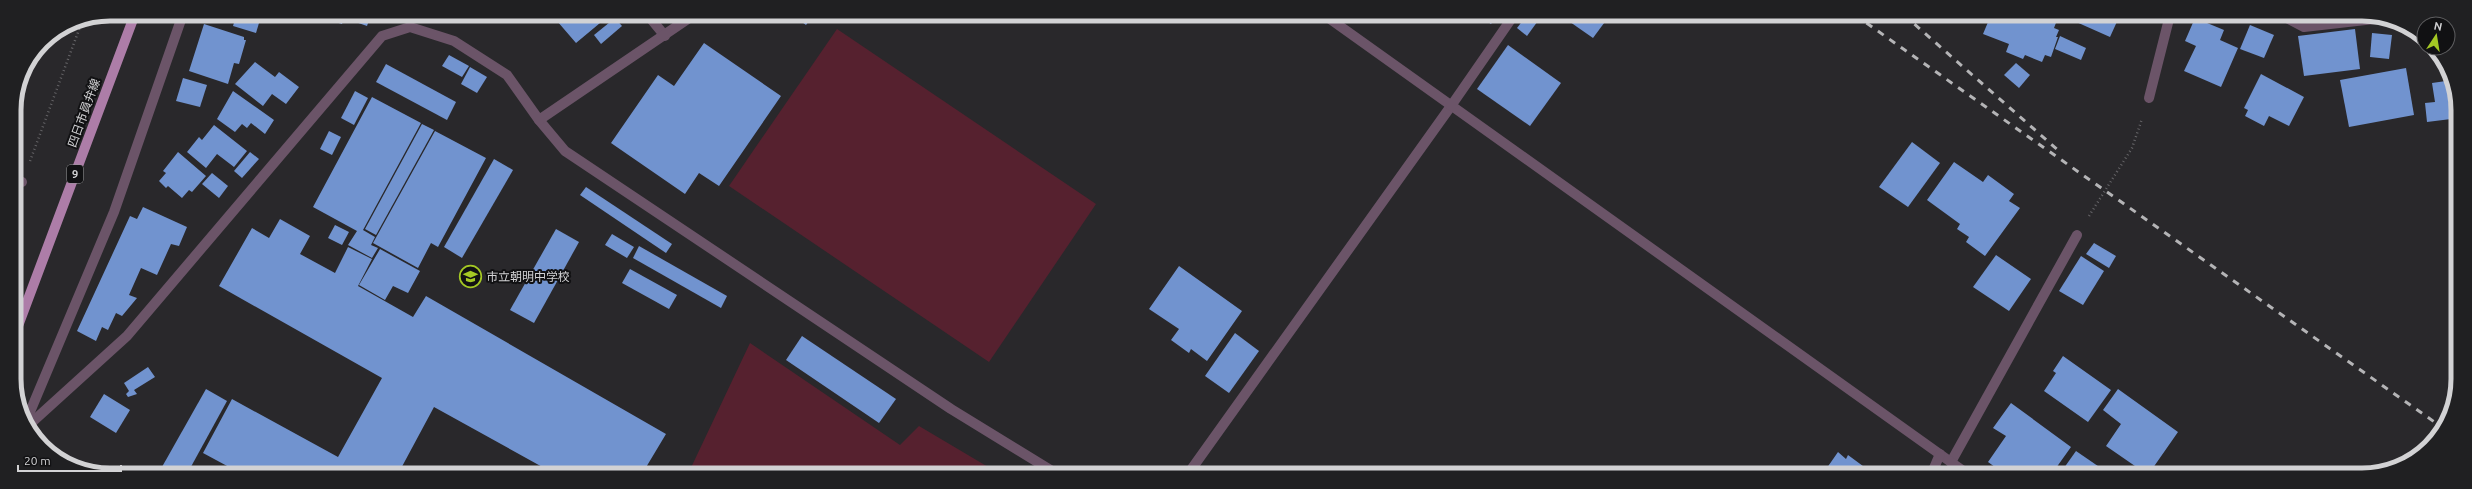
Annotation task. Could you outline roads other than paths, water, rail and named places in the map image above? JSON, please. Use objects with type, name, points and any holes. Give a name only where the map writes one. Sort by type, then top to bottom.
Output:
[{"type":"main road","name":"四日市員弁線","points":[[21,321],[132,21]]},
{"type":"street","points":[[29,415],[114,212],[181,21]]},
{"type":"street","points":[[653,21],[665,36]]},
{"type":"street","points":[[539,120],[685,21]]},
{"type":"street","points":[[1333,21],[1959,468]]},
{"type":"street","points":[[1192,468],[1451,106],[1509,21]]},
{"type":"street","points":[[2149,98],[2168,21]]},
{"type":"street","points":[[2292,21],[2304,27],[2357,21]]},
{"type":"street","points":[[32,422],[127,336],[382,36],[410,27],[454,41],[507,75],[539,120],[566,151],[951,409],[1047,468]]},
{"type":"street","points":[[1951,462],[2077,235]]},
{"type":"street","points":[[1934,468],[1940,454]]},
{"type":"railway","points":[[1864,21],[2438,425]]},
{"type":"railway","points":[[1911,21],[2059,151]]},
{"type":"place","name":"市立朝明中学校","points":[[471,277]]}]
